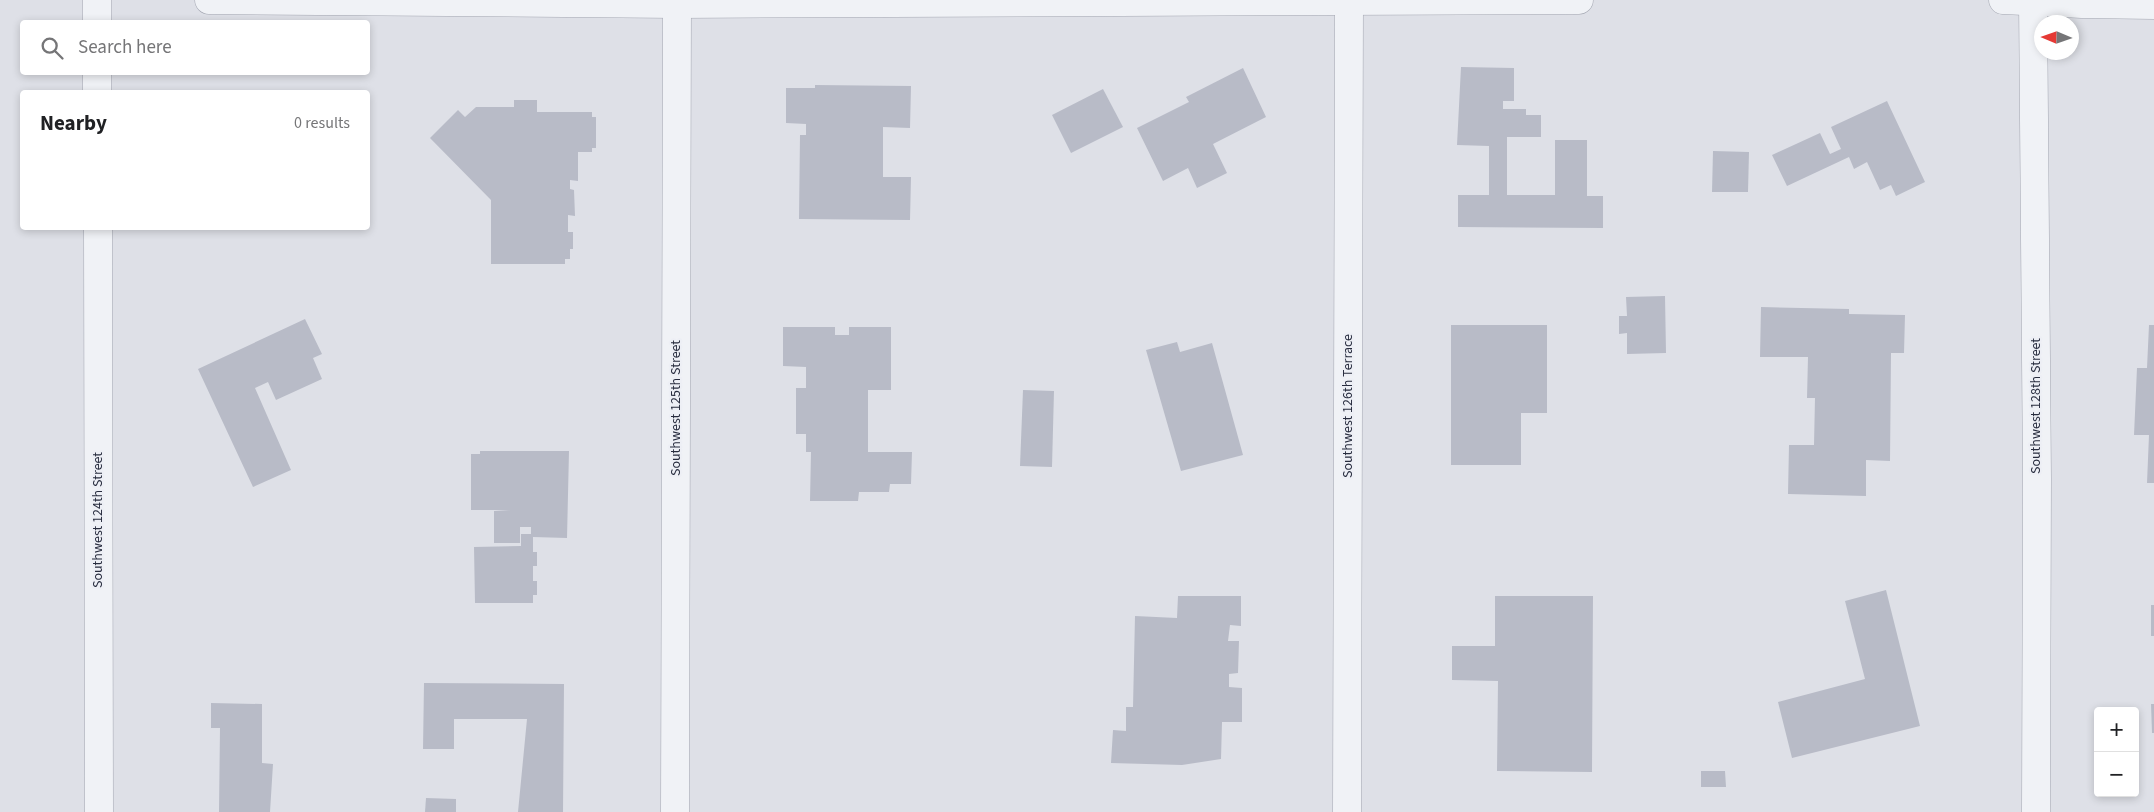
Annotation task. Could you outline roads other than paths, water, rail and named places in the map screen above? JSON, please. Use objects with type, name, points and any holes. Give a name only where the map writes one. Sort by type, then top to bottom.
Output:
[{"type":"street","points":[[97,0],[97,20]]},
{"type":"street","points":[[209,0],[677,4],[720,2],[1579,0]]},
{"type":"street","points":[[2002,0],[2154,5]]},
{"type":"street","name":"Southwest 126th Terrace","points":[[1347,812],[1349,1]]},
{"type":"street","name":"Southwest 128th Street","points":[[2033,1],[2036,812]]},
{"type":"street","name":"Southwest 125th Street","points":[[675,812],[677,4]]},
{"type":"street","points":[[97,75],[97,90]]},
{"type":"street","name":"Southwest 124th Street","points":[[98,230],[98,812]]}]
